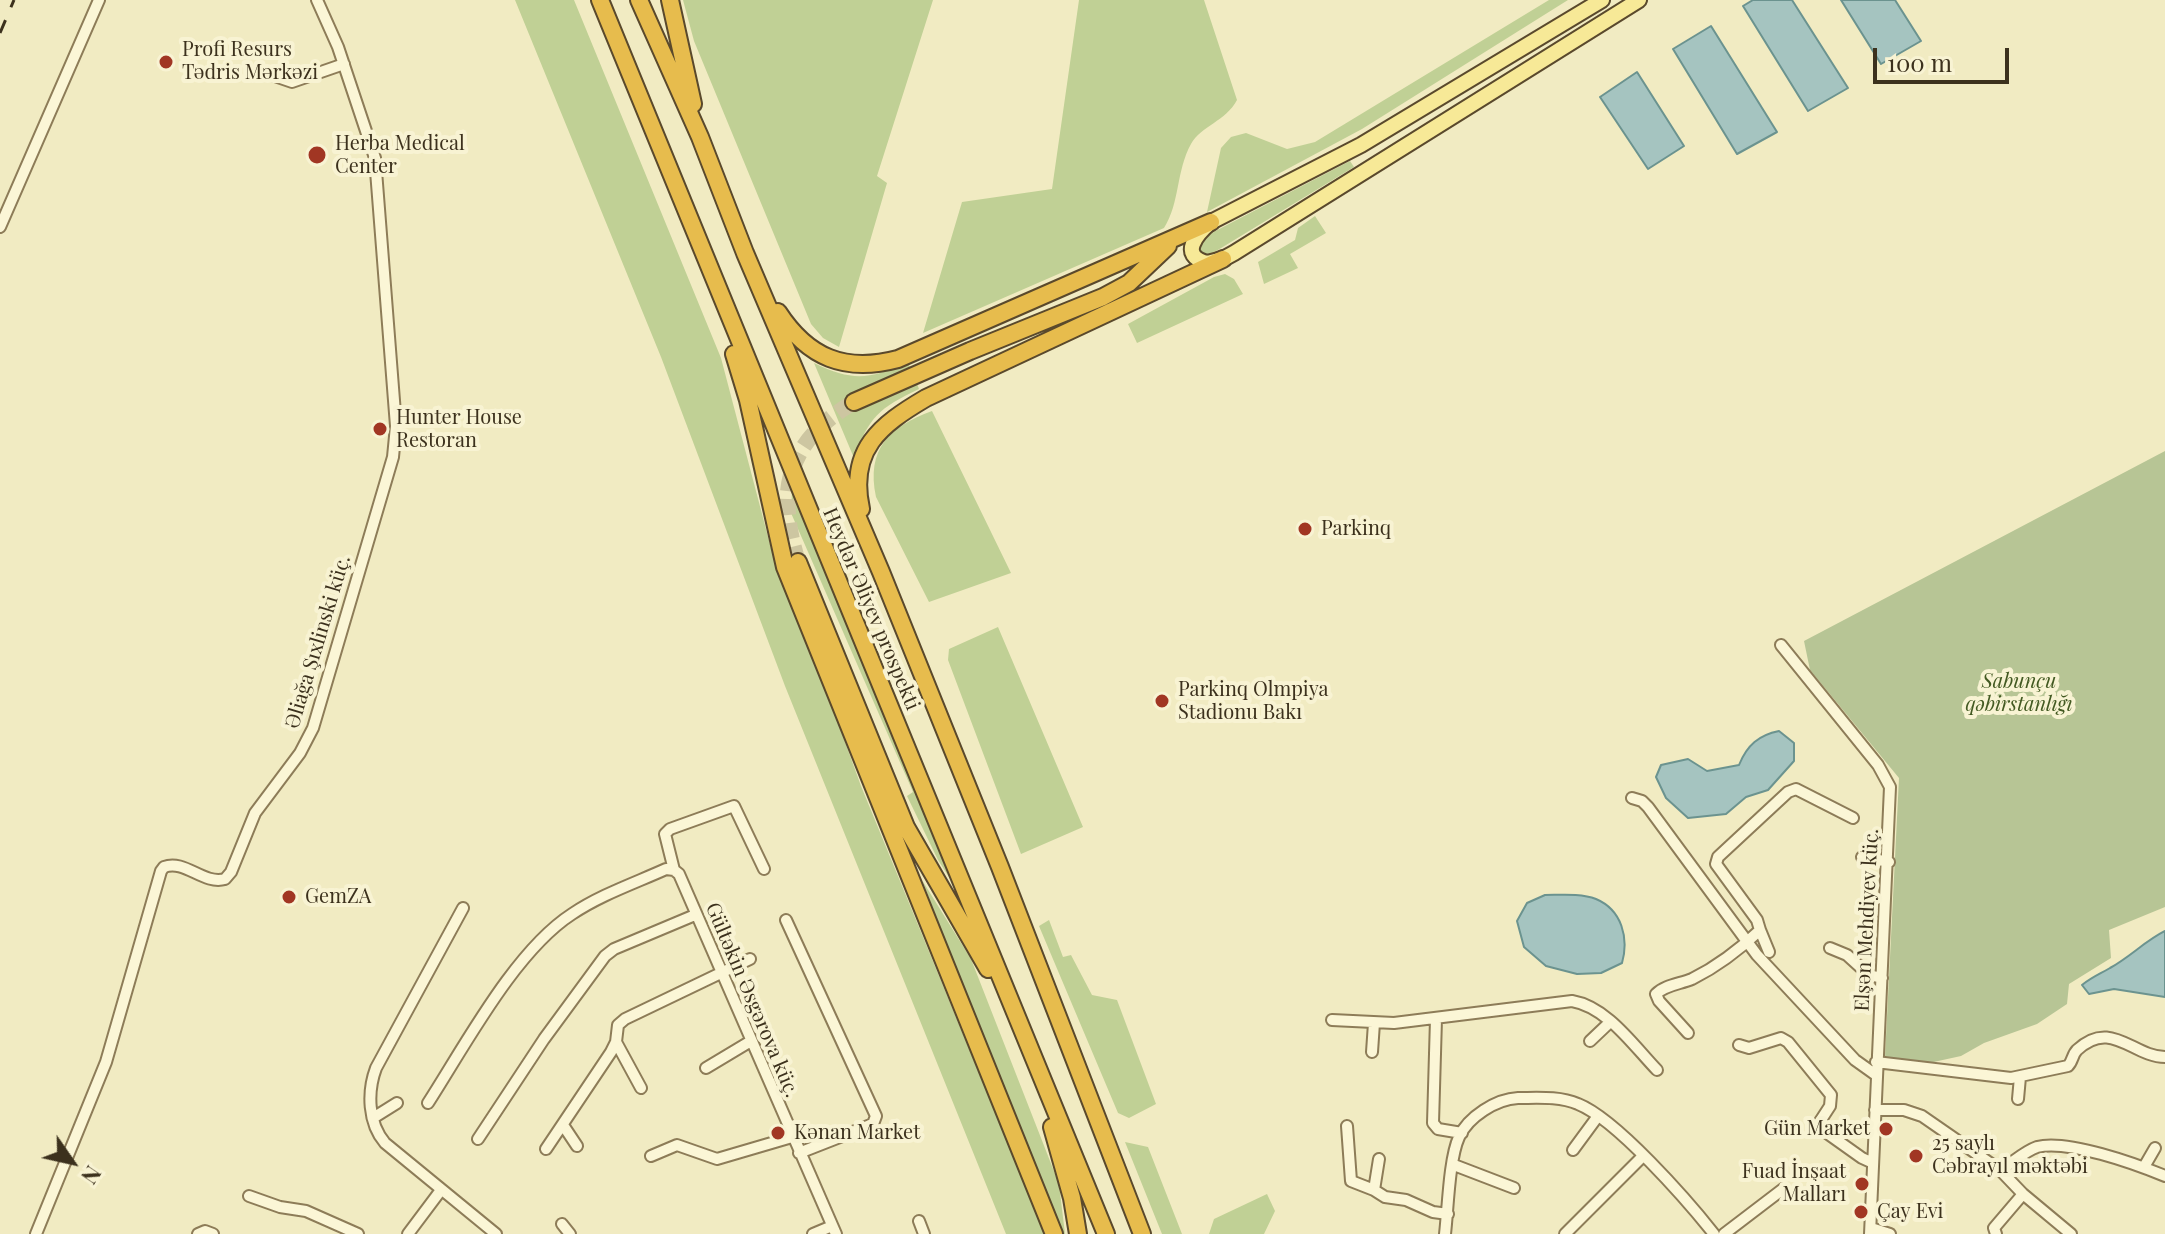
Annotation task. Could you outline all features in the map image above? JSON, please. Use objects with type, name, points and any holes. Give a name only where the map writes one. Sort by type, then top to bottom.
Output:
[{"type":"highway","name":"Heydər Əliyev prospekti","points":[[600,0],[1106,1234]]},
{"type":"highway","name":"Heydər Əliyev prospekti","points":[[639,0],[700,137],[745,253],[881,572],[1000,867],[1142,1234]]},
{"type":"highway","points":[[649,0],[700,137]]},
{"type":"highway","points":[[670,0],[700,137]]},
{"type":"highway","points":[[745,253],[775,308],[794,334],[825,357],[854,365],[877,364],[898,359],[1211,222]]},
{"type":"highway","points":[[854,402],[1119,290],[1175,240]]},
{"type":"highway","points":[[881,572],[857,481],[867,448],[884,425],[926,398],[1223,259]]},
{"type":"highway","points":[[705,261],[748,400],[785,567],[1054,1234]]},
{"type":"highway","points":[[798,562],[906,827],[986,965],[1031,1052],[1072,1198],[1078,1234]]},
{"type":"main road","points":[[1602,0],[1348,152],[1211,222],[1195,238],[1192,250],[1202,261],[1223,259],[1639,0]]},
{"type":"street","points":[[0,227],[99,0]]},
{"type":"street","name":"Əliağa Şıxlinski küç.","points":[[36,1234],[106,1062],[161,871],[164,867],[176,865],[211,880],[225,879],[231,872],[255,813],[309,737],[393,457],[396,426],[375,158],[344,64],[317,0]]},
{"type":"street","points":[[260,71],[292,82],[344,64]]},
{"type":"street","name":"Elşən Mehdiyev küç.","points":[[1781,645],[1886,776],[1891,799],[1870,1231]]},
{"type":"street","points":[[1769,952],[1757,920],[1716,864],[1718,857],[1788,792],[1796,789],[1853,818]]},
{"type":"street","points":[[1632,798],[1648,807],[1747,942],[1855,1060],[1876,1075]]},
{"type":"street","name":"Gültəkin Əsgərova küç.","points":[[764,869],[738,808],[730,805],[667,831],[674,870],[679,874],[834,1230]]},
{"type":"street","points":[[1862,857],[1889,862]]},
{"type":"street","points":[[428,1103],[534,945],[563,920],[591,903],[666,869],[674,870]]},
{"type":"street","points":[[463,908],[376,1068],[371,1086],[373,1118],[377,1134],[385,1143],[496,1234]]},
{"type":"street","points":[[478,1139],[544,1039],[605,956],[614,949],[695,915]]},
{"type":"street","points":[[786,920],[876,1116],[873,1124],[799,1153]]},
{"type":"street","points":[[1688,1033],[1656,994],[1660,989],[1688,981],[1705,972],[1760,930]]},
{"type":"street","points":[[1830,948],[1847,955],[1873,977],[1882,978]]},
{"type":"street","points":[[641,1088],[616,1042],[616,1031],[625,1019],[750,959]]},
{"type":"street","points":[[1332,1020],[1374,1023],[1436,1019],[1563,1001],[1592,1007],[1657,1070]]},
{"type":"street","points":[[1436,1019],[1433,1123],[1438,1129],[1462,1133]]},
{"type":"street","points":[[1590,1041],[1610,1022]]},
{"type":"street","points":[[1372,1052],[1374,1023]]},
{"type":"street","points":[[1876,1062],[1998,1078],[2020,1077],[2068,1066],[2078,1050],[2104,1037],[2120,1040],[2152,1056],[2165,1057]]},
{"type":"street","points":[[1739,1045],[1749,1048],[1781,1038],[1788,1042],[1831,1095],[1830,1106],[1817,1126],[1873,1163]]},
{"type":"street","points":[[706,1068],[751,1041]]},
{"type":"street","points":[[546,1149],[616,1042]]},
{"type":"street","points":[[2018,1099],[2020,1077]]},
{"type":"street","points":[[1445,1234],[1454,1165],[1462,1133],[1484,1111],[1512,1098],[1551,1098],[1572,1102],[1598,1116],[1643,1156],[1714,1234]]},
{"type":"street","points":[[373,1118],[397,1103]]},
{"type":"street","points":[[1875,1110],[1904,1110],[1922,1116],[2000,1170],[2023,1194],[2071,1234]]},
{"type":"street","points":[[1573,1150],[1598,1116]]},
{"type":"street","points":[[563,1125],[577,1146]]},
{"type":"street","points":[[1347,1126],[1351,1181],[1385,1197],[1406,1200],[1433,1212],[1448,1214]]},
{"type":"street","points":[[651,1156],[677,1145],[707,1156],[725,1158],[792,1137]]},
{"type":"street","points":[[2000,1170],[2027,1151],[2049,1146],[2097,1153],[2165,1176]]},
{"type":"street","points":[[2144,1167],[2155,1148]]},
{"type":"street","points":[[1565,1234],[1643,1156]]},
{"type":"street","points":[[1374,1190],[1379,1159]]},
{"type":"street","points":[[1454,1165],[1514,1188]]},
{"type":"street","points":[[1724,1234],[1783,1189]]},
{"type":"street","points":[[408,1234],[441,1190]]},
{"type":"street","points":[[1996,1234],[1994,1228],[1998,1222],[2023,1194]]},
{"type":"street","points":[[249,1196],[280,1207],[306,1211],[358,1234]]},
{"type":"street","points":[[919,1221],[924,1234]]},
{"type":"street","points":[[562,1224],[570,1234]]},
{"type":"street","points":[[813,1234],[834,1230]]},
{"type":"street","points":[[198,1234],[205,1231],[213,1234]]},
{"type":"street","points":[[1870,1231],[1890,1234]]},
{"type":"green space","points":[[515,0],[574,0],[721,358],[777,571],[861,786],[1045,1234],[1006,1234],[785,686],[661,357]]},
{"type":"green space","points":[[683,0],[933,0],[877,176],[887,183],[839,347],[823,338],[811,324],[694,41]]},
{"type":"green space","points":[[1079,0],[1204,0],[1237,100],[1227,113],[1201,132],[1191,144],[1173,208],[1164,228],[923,333],[962,202],[1052,189]]},
{"type":"green space","points":[[1549,0],[1568,0],[1362,129],[1207,212],[1221,148],[1231,137],[1246,133],[1287,149],[1315,142]]},
{"type":"green space","points":[[1350,161],[1354,167],[1208,256],[1199,253],[1198,243],[1202,238]]},
{"type":"green space","points":[[1315,216],[1326,233],[1290,254],[1298,268],[1264,284],[1258,262],[1295,240],[1298,228]]},
{"type":"green space","points":[[1225,274],[1234,279],[1243,294],[1137,343],[1128,324]]},
{"type":"green space","points":[[814,363],[840,373],[861,376],[908,363],[911,369],[845,399],[855,411],[916,381],[919,389],[877,415],[854,458]]},
{"type":"green space","points":[[932,411],[1011,573],[929,602],[876,497],[874,466],[884,442],[893,433],[904,424]]},
{"type":"green space","name":"Sabunçu qəbirstanlığı","points":[[2165,451],[2165,907],[2109,930],[2111,958],[2069,984],[2067,1004],[2037,1024],[1984,1043],[1961,1056],[1929,1063],[1885,1057],[1899,778],[1810,670],[1804,641]]},
{"type":"green space","points":[[792,491],[969,908],[938,860],[907,796],[913,792],[791,513]]},
{"type":"green space","points":[[998,627],[1083,827],[1021,854],[948,660],[949,649]]},
{"type":"green space","points":[[922,880],[971,959],[1059,1184],[1065,1234],[1059,1234]]},
{"type":"green space","points":[[1049,920],[1063,957],[1071,955],[1092,995],[1117,1000],[1156,1104],[1129,1118],[1118,1113],[1039,926]]},
{"type":"green space","points":[[1125,1142],[1148,1147],[1182,1234],[1162,1234]]},
{"type":"green space","points":[[1267,1194],[1275,1211],[1264,1234],[1209,1234],[1214,1219]]},
{"type":"water","points":[[1753,0],[1792,0],[1848,88],[1808,111],[1743,6]]},
{"type":"water","points":[[1841,0],[1895,0],[1921,41],[1881,64]]},
{"type":"water","points":[[1711,26],[1777,132],[1737,154],[1673,49]]},
{"type":"water","points":[[1637,72],[1684,146],[1648,169],[1600,97]]},
{"type":"water","points":[[1779,731],[1794,743],[1794,761],[1768,790],[1746,797],[1726,814],[1688,818],[1666,798],[1656,777],[1661,765],[1688,759],[1707,771],[1739,765],[1754,742]]},
{"type":"water","points":[[1545,895],[1590,897],[1612,910],[1624,935],[1622,963],[1601,973],[1577,974],[1546,966],[1524,947],[1517,921],[1527,903]]},
{"type":"water","points":[[2165,931],[2165,997],[2114,989],[2089,994],[2082,985],[2117,964]]},
{"type":"tunnel","points":[[798,562],[788,513],[792,470],[813,434],[854,402]]},
{"type":"railway","points":[[0,33],[14,0]]},
{"type":"place","name":"Profi Resurs Tədris Mərkəzi","points":[[166,62]]},
{"type":"place","name":"Herba Medical Center","points":[[317,155]]},
{"type":"place","name":"Hunter House Restoran","points":[[380,429]]},
{"type":"place","name":"Parkinq","points":[[1305,529]]},
{"type":"place","name":"Parkinq Olmpiya Stadionu Bakı","points":[[1162,701]]},
{"type":"place","name":"GemZA","points":[[289,897]]},
{"type":"place","name":"Gün Market","points":[[1886,1129]]},
{"type":"place","name":"Kənan Market","points":[[778,1133]]},
{"type":"place","name":"25 saylı Cəbrayıl məktəbi","points":[[1916,1156]]},
{"type":"place","name":"Fuad İnşaat Malları","points":[[1862,1184]]},
{"type":"place","name":"Çay Evi","points":[[1861,1212]]}]
